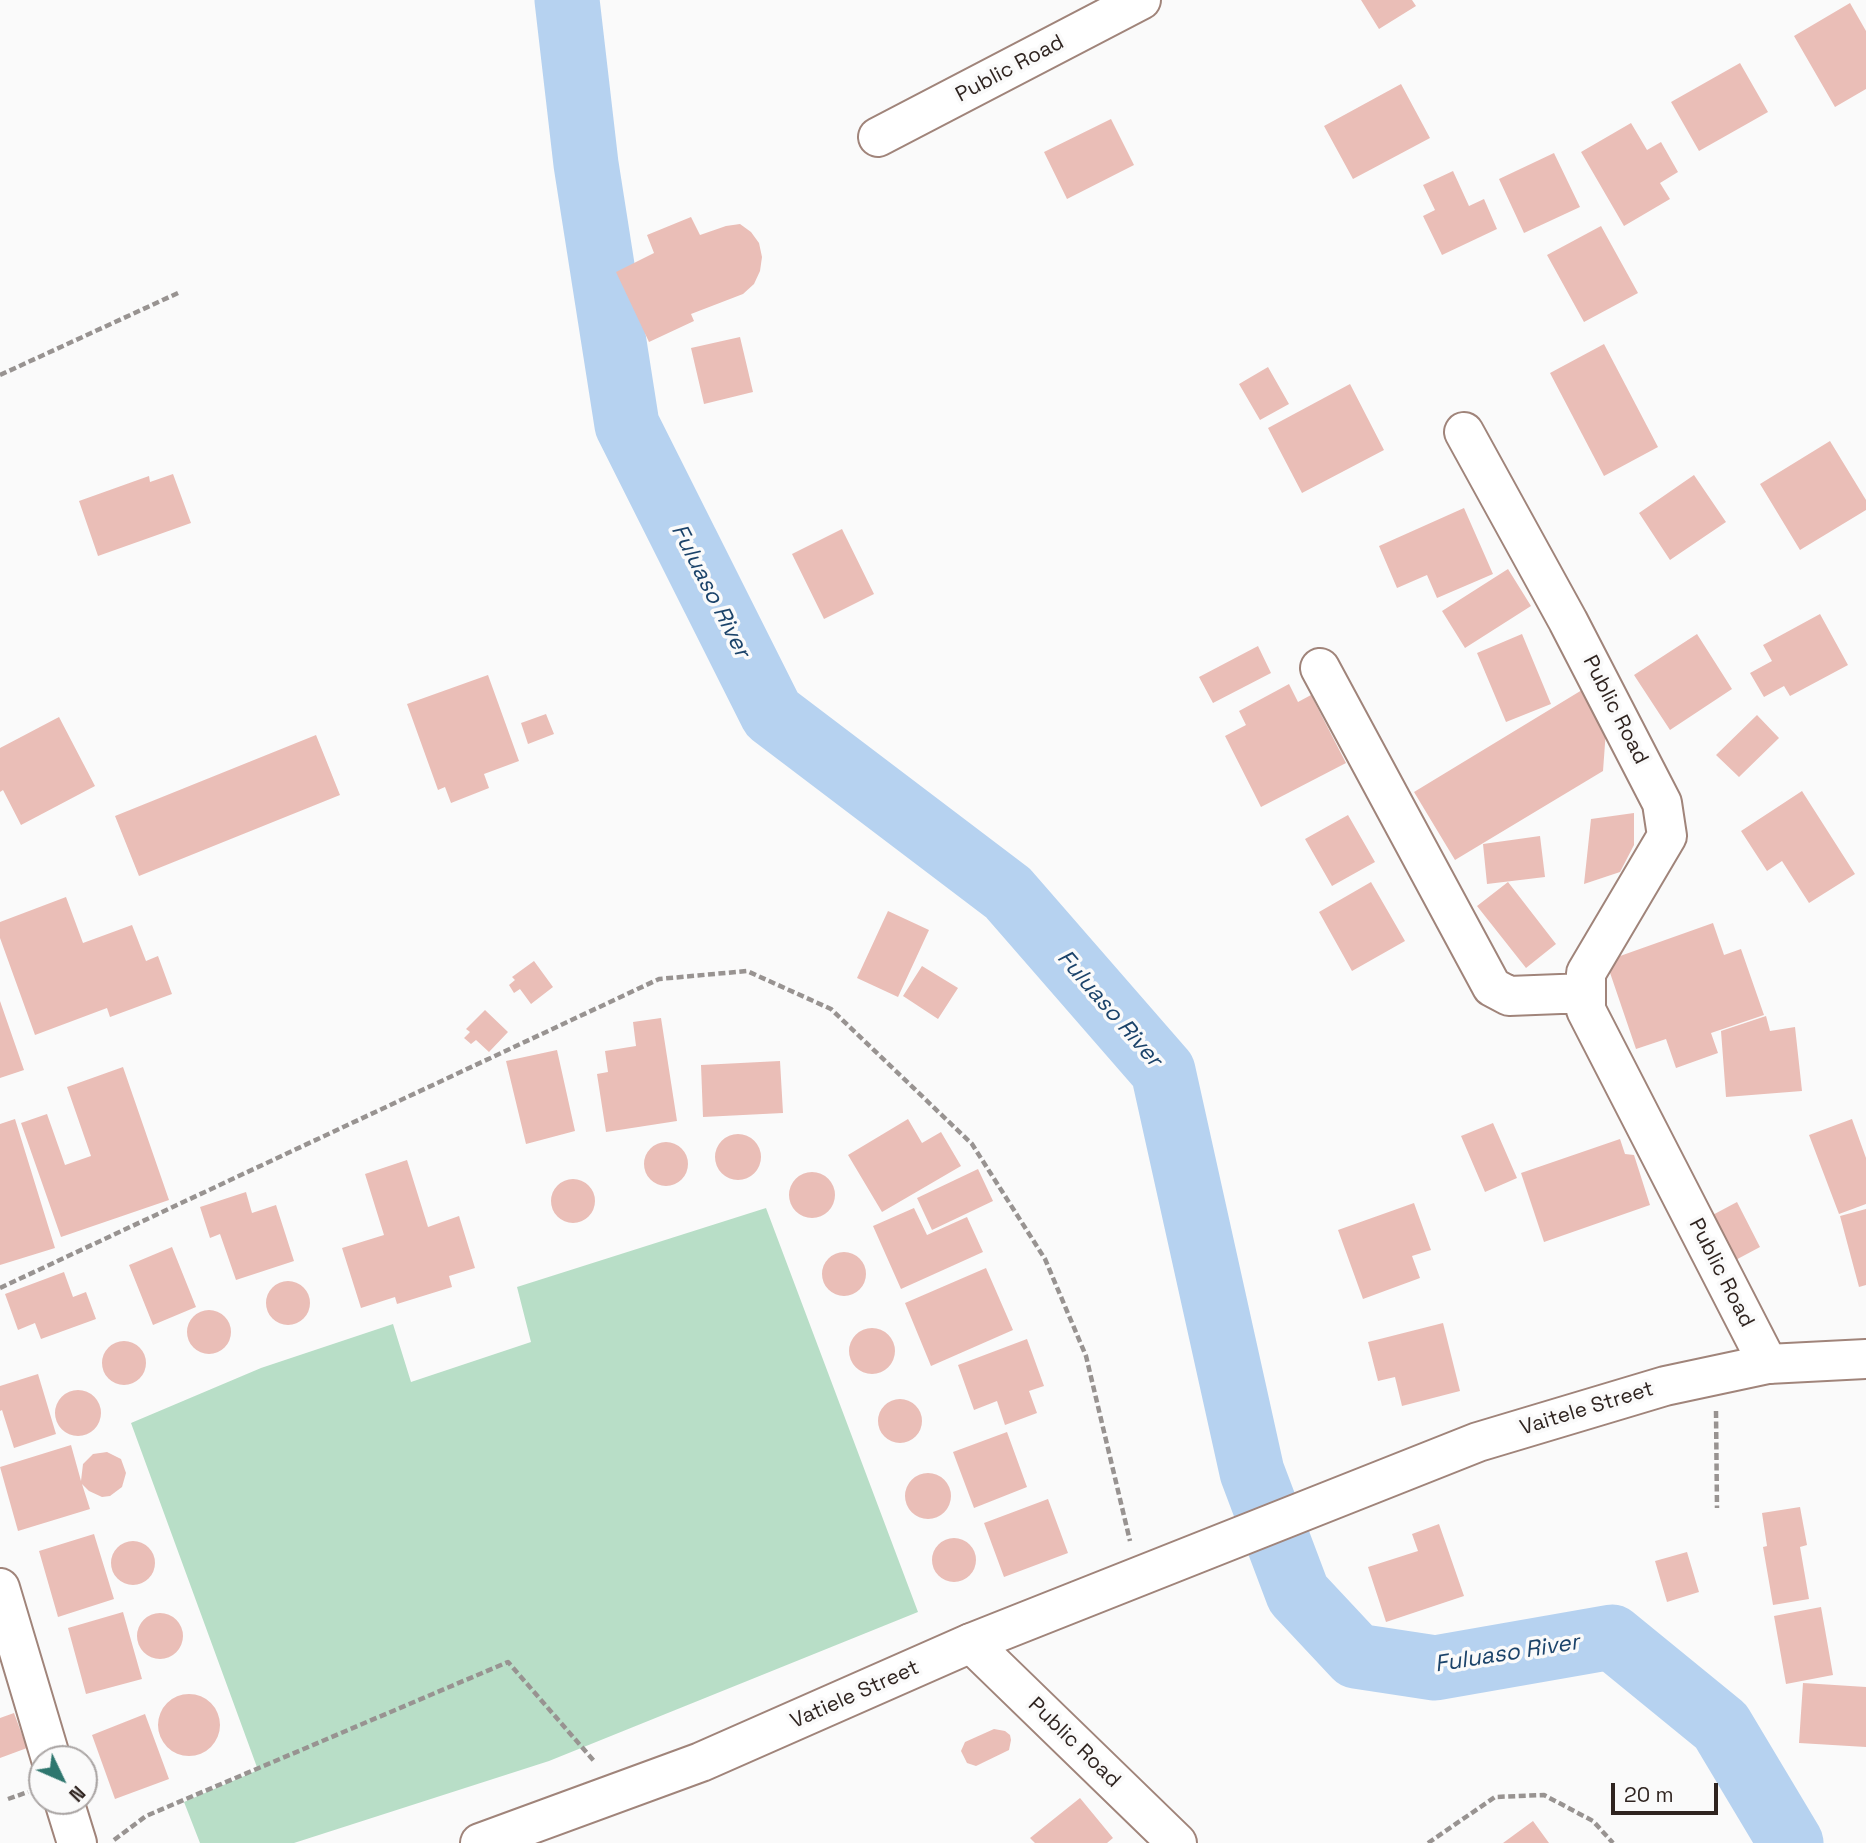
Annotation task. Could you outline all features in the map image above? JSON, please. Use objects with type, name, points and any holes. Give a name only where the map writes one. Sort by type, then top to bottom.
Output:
[{"type":"street","name":"Public Road","points":[[878,138],[1141,0]]},
{"type":"street","name":"Public Road","points":[[1464,432],[1569,621],[1662,803],[1667,836],[1586,973],[1586,1010],[1768,1364]]},
{"type":"street","points":[[1320,668],[1492,987],[1509,996],[1586,993]]},
{"type":"street","name":"Vaitele Street","points":[[1228,1541],[1478,1442],[1665,1386],[1768,1364],[1866,1359]]},
{"type":"street","name":"Vatiele Street","points":[[480,1843],[701,1762],[971,1643],[1228,1541]]},
{"type":"street","points":[[0,1588],[47,1745]]},
{"type":"street","name":"Public Road","points":[[971,1643],[1177,1843]]},
{"type":"street","points":[[68,1815],[77,1843]]},
{"type":"path","points":[[0,375],[178,293]]},
{"type":"path","points":[[0,1288],[659,979],[747,971],[831,1009],[972,1144],[1045,1259],[1086,1356],[1126,1528],[1141,1576]]},
{"type":"path","points":[[1715,1375],[1717,1508]]},
{"type":"path","points":[[110,1843],[146,1816],[508,1661],[621,1792]]},
{"type":"path","points":[[1428,1843],[1495,1797],[1544,1795],[1592,1822],[1613,1843]]},
{"type":"green space","points":[[766,1208],[918,1612],[549,1761],[294,1843],[200,1843],[184,1802],[258,1770],[131,1423],[261,1368],[393,1324],[411,1382],[531,1342],[517,1287]]},
{"type":"building","points":[[1361,0],[1412,0],[1416,6],[1379,29]]},
{"type":"building","points":[[1850,3],[1866,31],[1866,89],[1835,107],[1794,36]]},
{"type":"building","points":[[1740,63],[1768,112],[1699,151],[1671,102]]},
{"type":"building","points":[[1401,84],[1430,138],[1353,179],[1324,126]]},
{"type":"building","points":[[1111,119],[1134,165],[1067,199],[1044,152]]},
{"type":"building","points":[[1631,123],[1647,150],[1661,142],[1678,172],[1660,183],[1670,199],[1624,226],[1581,152]]},
{"type":"building","points":[[1554,153],[1580,207],[1524,233],[1499,179]]},
{"type":"building","points":[[1453,171],[1469,206],[1484,199],[1497,229],[1442,255],[1423,216],[1435,210],[1423,185]]},
{"type":"building","points":[[691,217],[700,235],[740,224],[751,232],[759,243],[762,257],[760,271],[754,284],[743,294],[691,314],[694,321],[649,342],[616,272],[654,253],[647,235]]},
{"type":"building","points":[[1601,226],[1638,293],[1584,322],[1547,255]]},
{"type":"building","points":[[740,337],[753,392],[704,404],[691,348]]},
{"type":"building","points":[[1604,344],[1658,447],[1604,476],[1550,373]]},
{"type":"building","points":[[1268,367],[1289,404],[1260,420],[1239,384]]},
{"type":"building","points":[[1350,384],[1384,450],[1302,493],[1268,428]]},
{"type":"building","points":[[1830,441],[1866,500],[1866,510],[1800,550],[1760,484]]},
{"type":"building","points":[[173,474],[191,523],[98,556],[79,501],[149,476],[150,482]]},
{"type":"building","points":[[1694,475],[1726,522],[1670,560],[1639,513]]},
{"type":"building","points":[[1464,508],[1493,574],[1437,598],[1427,575],[1397,588],[1379,546]]},
{"type":"building","points":[[842,529],[874,594],[824,619],[792,554]]},
{"type":"building","points":[[1508,569],[1531,606],[1465,648],[1442,611]]},
{"type":"building","points":[[1820,614],[1848,665],[1790,696],[1784,686],[1764,697],[1750,673],[1772,661],[1763,645]]},
{"type":"building","points":[[1522,634],[1551,704],[1506,722],[1477,653]]},
{"type":"building","points":[[1697,634],[1732,689],[1670,730],[1634,675]]},
{"type":"building","points":[[1258,646],[1271,673],[1213,703],[1199,677]]},
{"type":"building","points":[[488,675],[519,761],[484,774],[489,788],[451,803],[445,787],[438,790],[407,704]]},
{"type":"building","points":[[1289,684],[1298,702],[1311,695],[1346,763],[1261,807],[1225,736],[1246,725],[1239,711]]},
{"type":"building","points":[[1582,690],[1606,730],[1603,771],[1455,860],[1414,792]]},
{"type":"building","points":[[546,714],[554,734],[528,744],[521,723]]},
{"type":"building","points":[[1757,715],[1779,738],[1739,777],[1716,755]]},
{"type":"building","points":[[59,717],[95,786],[21,825],[3,790],[0,792],[0,748]]},
{"type":"building","points":[[316,735],[340,795],[139,876],[115,816]]},
{"type":"building","points":[[1802,791],[1855,874],[1809,903],[1782,861],[1767,871],[1741,831]]},
{"type":"building","points":[[1634,813],[1634,845],[1620,872],[1584,884],[1591,819]]},
{"type":"building","points":[[1348,815],[1375,862],[1332,886],[1305,839]]},
{"type":"building","points":[[1540,836],[1545,877],[1487,884],[1483,844]]},
{"type":"building","points":[[1371,882],[1405,941],[1352,971],[1319,912]]},
{"type":"building","points":[[1508,882],[1556,944],[1526,968],[1477,906]]},
{"type":"building","points":[[66,897],[83,943],[132,925],[146,961],[158,956],[172,994],[110,1017],[107,1008],[35,1035],[0,938],[0,922]]},
{"type":"building","points":[[888,911],[929,930],[898,997],[857,978]]},
{"type":"building","points":[[1713,923],[1724,955],[1741,949],[1764,1015],[1711,1033],[1718,1053],[1676,1068],[1666,1039],[1636,1049],[1606,961]]},
{"type":"building","points":[[534,961],[553,987],[531,1004],[520,989],[514,993],[509,985],[515,980],[512,977]]},
{"type":"building","points":[[922,966],[958,988],[938,1019],[903,996]]},
{"type":"building","points":[[0,1001],[24,1070],[0,1078]]},
{"type":"building","points":[[485,1010],[508,1032],[489,1052],[476,1040],[471,1044],[464,1038],[470,1032],[466,1029]]},
{"type":"building","points":[[1766,1016],[1770,1031],[1795,1027],[1802,1091],[1726,1097],[1721,1031]]},
{"type":"building","points":[[661,1018],[677,1121],[606,1132],[597,1074],[608,1072],[605,1051],[636,1046],[633,1022]]},
{"type":"building","points":[[557,1050],[575,1131],[526,1144],[506,1061]]},
{"type":"building","points":[[780,1061],[783,1113],[703,1117],[701,1065]]},
{"type":"building","points":[[123,1067],[169,1200],[61,1237],[21,1123],[47,1114],[65,1165],[91,1156],[67,1087]]},
{"type":"building","points":[[15,1119],[55,1248],[0,1265],[0,1124]]},
{"type":"building","points":[[908,1119],[922,1143],[941,1132],[961,1166],[882,1212],[848,1155]]},
{"type":"building","points":[[1852,1119],[1866,1158],[1866,1204],[1839,1214],[1809,1135]]},
{"type":"building","points":[[1493,1123],[1517,1178],[1485,1192],[1461,1136]]},
{"type":"building","points":[[738,1134],[754,1141],[761,1157],[754,1173],[738,1180],[722,1173],[715,1157],[722,1141]]},
{"type":"building","points":[[1620,1139],[1625,1154],[1634,1155],[1650,1205],[1544,1242],[1521,1173]]},
{"type":"building","points":[[666,1142],[675,1143],[682,1148],[687,1155],[687,1173],[682,1180],[675,1185],[666,1186],[657,1185],[650,1180],[645,1173],[644,1164],[645,1155],[650,1148],[657,1143]]},
{"type":"building","points":[[407,1160],[428,1227],[459,1216],[475,1268],[449,1276],[452,1287],[397,1304],[395,1297],[361,1308],[342,1248],[384,1235],[365,1174]]},
{"type":"building","points":[[978,1169],[993,1201],[932,1230],[917,1198]]},
{"type":"building","points":[[812,1172],[828,1179],[835,1195],[828,1211],[812,1218],[796,1211],[789,1195],[796,1179]]},
{"type":"building","points":[[573,1179],[582,1180],[589,1185],[594,1192],[594,1210],[589,1217],[582,1222],[573,1223],[564,1222],[557,1217],[552,1210],[551,1201],[552,1192],[557,1185],[564,1180]]},
{"type":"building","points":[[246,1192],[252,1213],[276,1205],[294,1261],[236,1280],[220,1234],[210,1238],[200,1207]]},
{"type":"building","points":[[1737,1202],[1760,1247],[1730,1263],[1707,1218]]},
{"type":"building","points":[[1414,1203],[1431,1250],[1412,1256],[1420,1278],[1363,1299],[1338,1230]]},
{"type":"building","points":[[914,1208],[927,1235],[967,1217],[983,1252],[901,1289],[873,1226]]},
{"type":"building","points":[[1866,1209],[1866,1285],[1859,1287],[1840,1216]]},
{"type":"building","points":[[172,1247],[196,1307],[153,1325],[129,1265]]},
{"type":"building","points":[[844,1252],[853,1253],[860,1258],[865,1265],[865,1283],[860,1290],[853,1295],[844,1296],[835,1295],[828,1290],[823,1283],[822,1274],[823,1265],[828,1258],[835,1253]]},
{"type":"building","points":[[986,1268],[1013,1330],[931,1366],[905,1303]]},
{"type":"building","points":[[64,1272],[73,1297],[86,1292],[96,1319],[41,1339],[35,1323],[18,1330],[5,1294]]},
{"type":"building","points":[[288,1281],[297,1282],[304,1287],[309,1294],[309,1312],[304,1319],[297,1324],[288,1325],[279,1324],[272,1319],[267,1312],[266,1303],[267,1294],[272,1287],[279,1282]]},
{"type":"building","points":[[209,1310],[218,1311],[225,1316],[230,1323],[230,1341],[225,1348],[218,1353],[209,1354],[200,1353],[193,1348],[188,1341],[187,1332],[188,1323],[193,1316],[200,1311]]},
{"type":"building","points":[[1443,1323],[1460,1391],[1402,1406],[1395,1377],[1378,1381],[1368,1342]]},
{"type":"building","points":[[872,1328],[888,1335],[895,1351],[888,1367],[872,1374],[856,1367],[849,1351],[856,1335]]},
{"type":"building","points":[[1027,1339],[1044,1386],[1029,1391],[1037,1413],[1005,1425],[997,1401],[974,1410],[958,1365]]},
{"type":"building","points":[[124,1341],[133,1342],[140,1347],[145,1354],[145,1372],[140,1379],[133,1384],[124,1385],[115,1384],[108,1379],[103,1372],[102,1363],[103,1354],[108,1347],[115,1342]]},
{"type":"building","points":[[38,1374],[56,1434],[14,1448],[2,1410],[0,1411],[0,1386]]},
{"type":"building","points":[[78,1390],[94,1397],[101,1413],[94,1429],[78,1436],[62,1429],[55,1413],[62,1397]]},
{"type":"building","points":[[900,1399],[909,1400],[916,1405],[921,1412],[921,1430],[916,1437],[909,1442],[900,1443],[891,1442],[884,1437],[879,1430],[878,1421],[879,1412],[884,1405],[891,1400]]},
{"type":"building","points":[[1007,1432],[1027,1487],[974,1508],[953,1452]]},
{"type":"building","points":[[71,1445],[81,1481],[83,1464],[93,1454],[107,1452],[121,1459],[126,1473],[122,1487],[110,1496],[102,1497],[82,1484],[90,1509],[18,1531],[0,1467]]},
{"type":"building","points":[[928,1473],[944,1480],[951,1496],[944,1512],[928,1519],[912,1512],[905,1496],[912,1480]]},
{"type":"building","points":[[1048,1499],[1068,1553],[1004,1577],[984,1523]]},
{"type":"building","points":[[1800,1507],[1807,1545],[1800,1547],[1809,1599],[1773,1605],[1763,1547],[1767,1546],[1762,1513]]},
{"type":"building","points":[[1439,1524],[1464,1596],[1386,1622],[1368,1567],[1418,1551],[1412,1534]]},
{"type":"building","points":[[94,1534],[114,1599],[58,1617],[39,1551]]},
{"type":"building","points":[[954,1538],[963,1539],[970,1544],[975,1551],[975,1569],[970,1576],[963,1581],[954,1582],[945,1581],[938,1576],[933,1569],[932,1560],[933,1551],[938,1544],[945,1539]]},
{"type":"building","points":[[133,1541],[142,1542],[149,1547],[154,1554],[154,1572],[149,1579],[142,1584],[133,1585],[124,1584],[117,1579],[112,1572],[111,1563],[112,1554],[117,1547],[124,1542]]},
{"type":"building","points":[[1687,1552],[1699,1592],[1667,1602],[1655,1561]]},
{"type":"building","points":[[1821,1607],[1833,1675],[1786,1684],[1774,1616]]},
{"type":"building","points":[[123,1612],[142,1679],[86,1694],[68,1628]]},
{"type":"building","points":[[160,1613],[176,1620],[183,1636],[176,1652],[160,1659],[144,1652],[137,1636],[144,1620]]},
{"type":"building","points":[[1803,1683],[1866,1687],[1866,1747],[1799,1743]]},
{"type":"building","points":[[183,1694],[195,1694],[211,1703],[218,1713],[218,1737],[211,1747],[195,1756],[183,1756],[172,1751],[163,1742],[158,1731],[158,1719],[163,1708],[172,1699]]},
{"type":"building","points":[[14,1713],[27,1748],[0,1758],[0,1718]]},
{"type":"building","points":[[145,1714],[169,1779],[115,1799],[98,1745],[92,1735]]},
{"type":"building","points":[[994,1729],[1010,1735],[1009,1750],[976,1766],[967,1763],[961,1751],[965,1742]]},
{"type":"building","points":[[1080,1798],[1113,1838],[1107,1843],[1035,1843],[1030,1838]]},
{"type":"building","points":[[1533,1821],[1549,1843],[1503,1843]]},
{"type":"waterway","name":"Fuluaso River","points":[[567,0],[586,164],[627,425],[772,714],[1008,893],[1163,1071],[1252,1472],[1298,1594],[1356,1656],[1435,1668],[1612,1637],[1721,1726],[1791,1843]]}]
